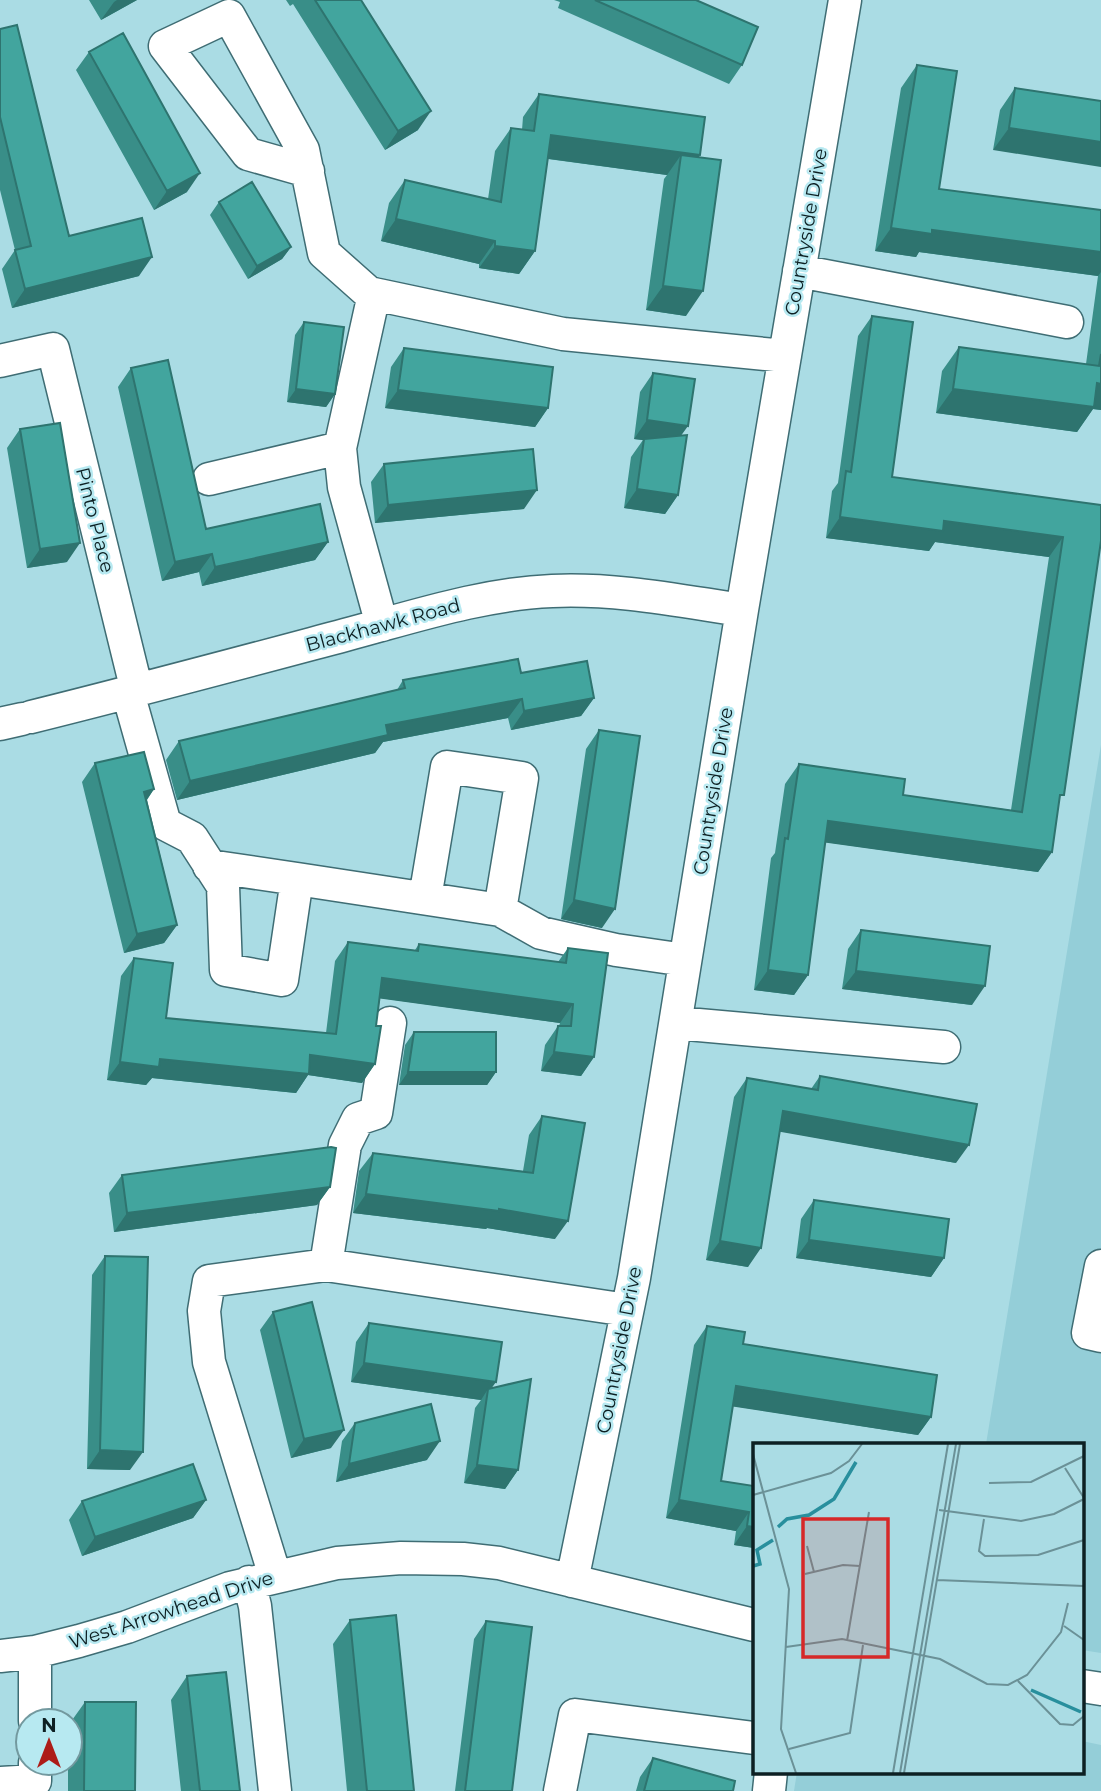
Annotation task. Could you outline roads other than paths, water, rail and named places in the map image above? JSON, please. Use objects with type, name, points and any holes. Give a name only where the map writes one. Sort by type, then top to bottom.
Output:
[{"type":"street","name":"Countryside Drive","points":[[572,1581],[634,1278],[742,610],[845,0]]},
{"type":"street","points":[[308,171],[248,154],[165,46],[229,16],[303,150],[308,171],[324,253],[369,293],[563,334],[785,356]]},
{"type":"street","points":[[799,271],[1067,322]]},
{"type":"street","points":[[374,294],[340,448],[344,487],[382,625]]},
{"type":"street","name":"Pinto Place","points":[[0,361],[53,349],[165,824],[192,838],[223,886],[226,970],[282,980],[297,879]]},
{"type":"street","points":[[209,479],[340,448]]},
{"type":"street","name":"Blackhawk Road","points":[[18,720],[462,604],[523,594],[584,591],[642,595],[742,610]]},
{"type":"street","points":[[425,898],[447,767],[523,778],[500,910]]},
{"type":"street","points":[[209,866],[500,910],[541,933],[616,950],[685,961]]},
{"type":"street","points":[[326,1265],[345,1145],[358,1119],[376,1113],[390,1023]]},
{"type":"street","points":[[676,1023],[944,1047]]},
{"type":"street","points":[[275,1791],[256,1606],[262,1579],[209,1362],[204,1311],[209,1281],[326,1265],[627,1310]]},
{"type":"street","points":[[1101,1266],[1088,1333],[1101,1336]]},
{"type":"street","name":"West Arrowhead Drive","points":[[0,1656],[35,1652],[127,1627],[230,1588],[262,1579],[337,1563],[401,1558],[463,1559],[499,1563],[753,1625]]},
{"type":"street","points":[[35,1652],[35,1707]]},
{"type":"street","points":[[560,1791],[575,1715],[753,1738]]},
{"type":"street","points":[[0,1783],[35,1781],[35,1777]]}]
